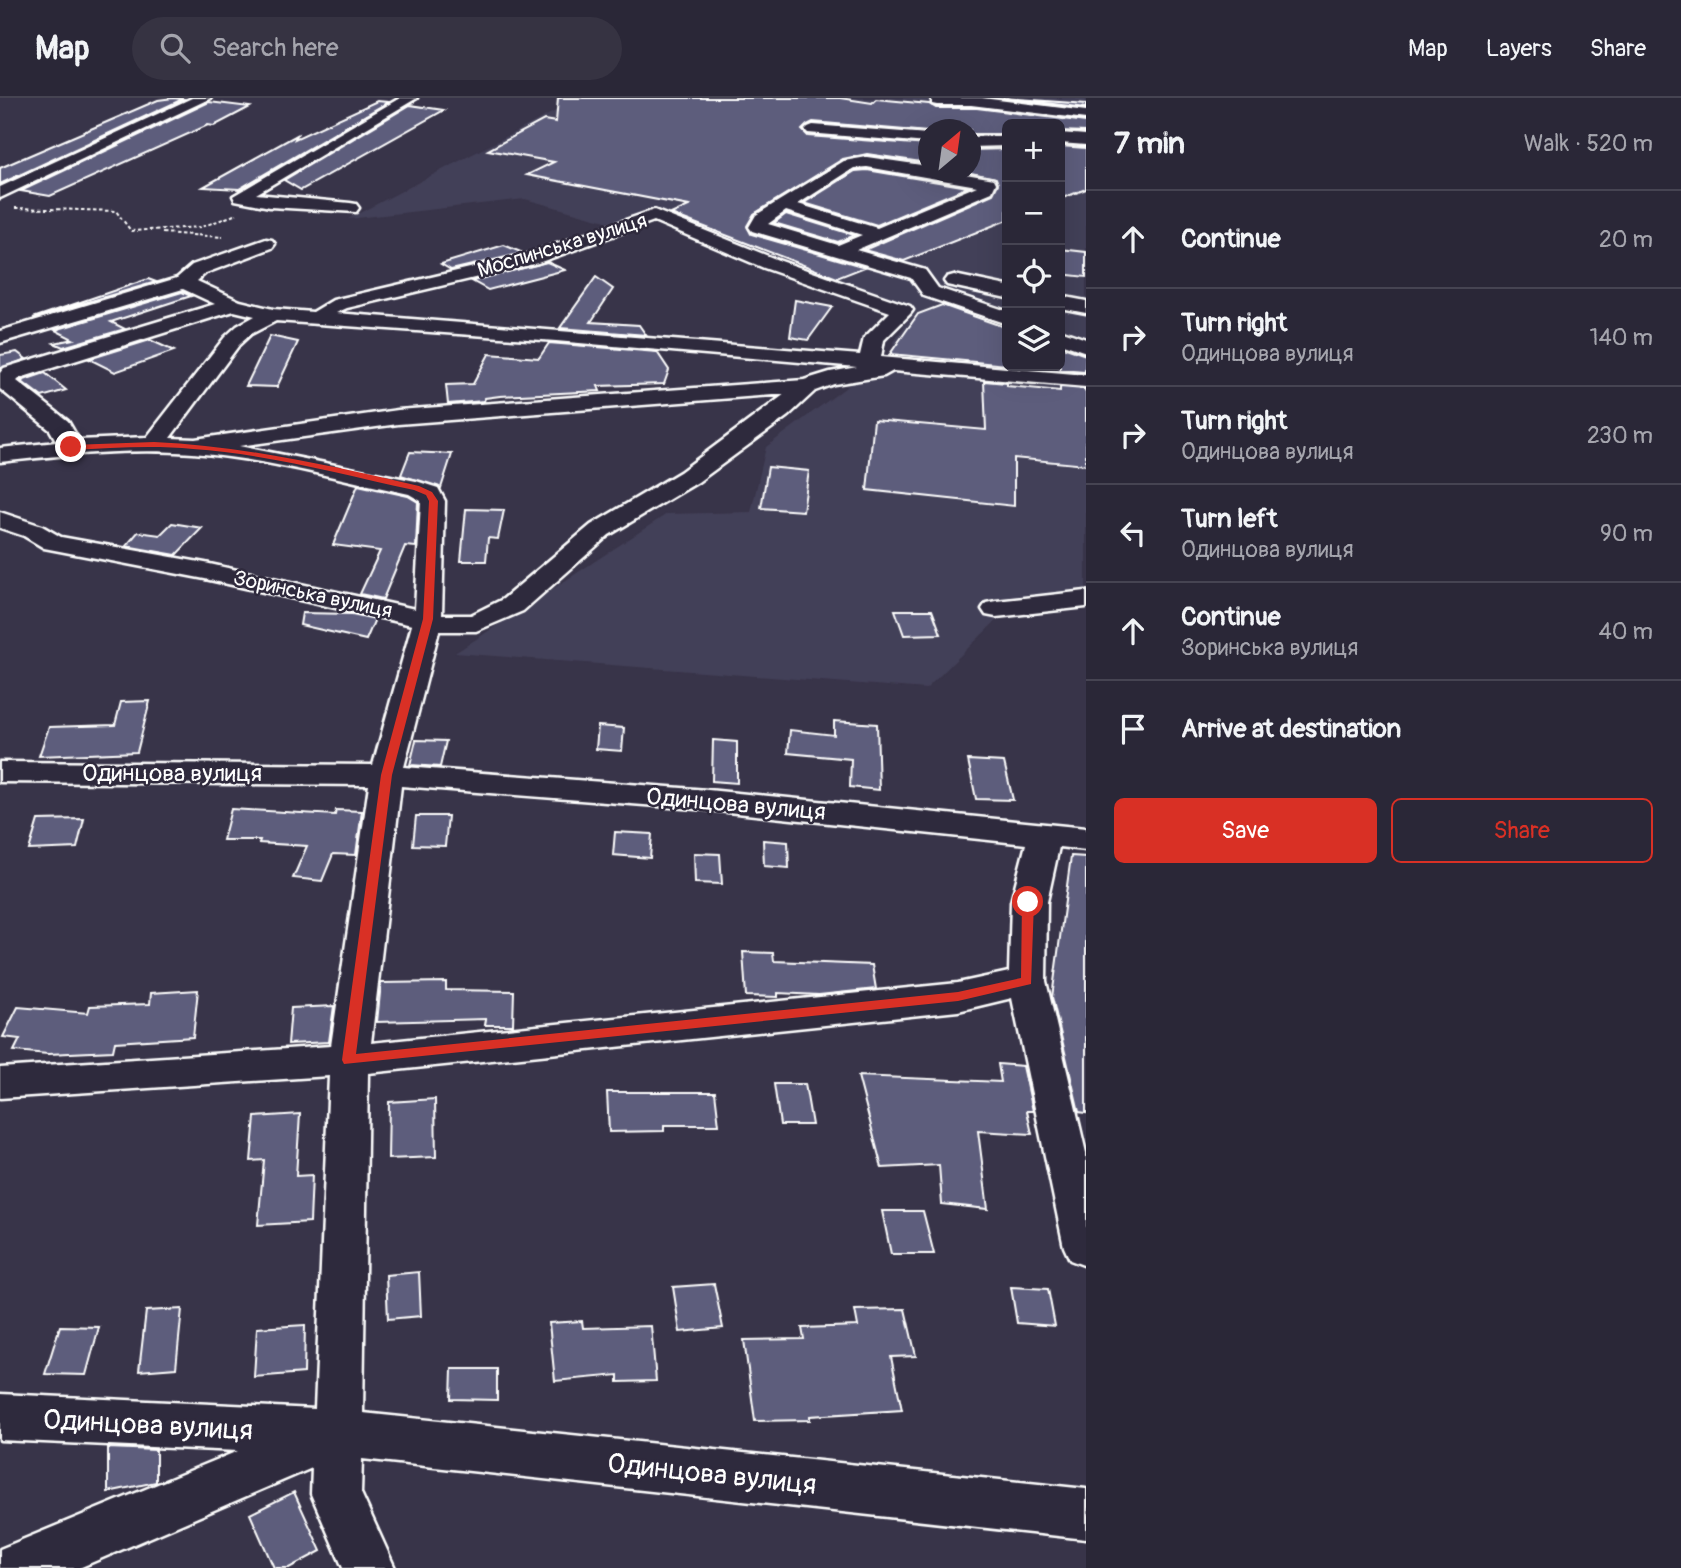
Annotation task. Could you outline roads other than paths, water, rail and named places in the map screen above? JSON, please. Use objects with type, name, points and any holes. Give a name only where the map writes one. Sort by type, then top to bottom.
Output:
[{"type":"street","points":[[0,193],[204,98]]},
{"type":"street","points":[[350,208],[270,202],[241,196],[410,98]]},
{"type":"street","points":[[937,101],[971,99],[1086,116]]},
{"type":"street","points":[[813,130],[918,138]]},
{"type":"street","points":[[1065,138],[1086,140]]},
{"type":"street","points":[[981,142],[1002,141]]},
{"type":"street","points":[[1065,154],[1086,156]]},
{"type":"street","points":[[918,169],[867,162],[850,164],[762,219],[758,227],[918,274],[1002,291]]},
{"type":"street","points":[[839,251],[986,188],[988,183],[981,182]]},
{"type":"street","points":[[783,205],[878,234]]},
{"type":"street","name":"Моспинська вулиця","points":[[315,317],[340,304],[531,259],[654,215],[771,264],[903,310],[874,338],[878,363]]},
{"type":"street","points":[[0,337],[184,282],[199,269],[266,244]]},
{"type":"street","points":[[918,274],[931,292],[1002,316]]},
{"type":"street","name":"Моспинська вулиця","points":[[184,282],[233,305],[273,315],[315,317],[824,374]]},
{"type":"street","points":[[1065,303],[1086,307]]},
{"type":"street","points":[[71,447],[60,426],[6,383],[12,373],[233,305]]},
{"type":"street","points":[[154,444],[232,341],[244,330],[273,315]]},
{"type":"street","points":[[1065,338],[1086,346]]},
{"type":"street","points":[[0,455],[71,447],[154,444],[268,446],[398,417],[876,371],[878,363],[1086,381]]},
{"type":"street","name":"Зоринська вулиця","points":[[0,520],[33,531],[53,543],[205,571],[461,625],[486,619],[513,605],[600,530],[689,477],[780,411],[824,374]]},
{"type":"street","points":[[268,446],[416,488],[429,494],[433,501],[428,619],[386,775],[349,1060],[336,1494],[369,1568]]},
{"type":"street","points":[[996,609],[1086,598]]},
{"type":"street","name":"Одинцова вулиця","points":[[0,772],[386,775],[708,800],[1086,839]]},
{"type":"street","points":[[1045,835],[1028,902],[1027,981],[1086,1247]]},
{"type":"street","points":[[0,1083],[349,1060],[958,997],[1027,981]]},
{"type":"street","name":"Одинцова вулиця","points":[[0,1417],[337,1433],[1086,1514]]},
{"type":"street","name":"Одинцова вулиця","points":[[0,1560],[36,1561],[337,1433]]}]
